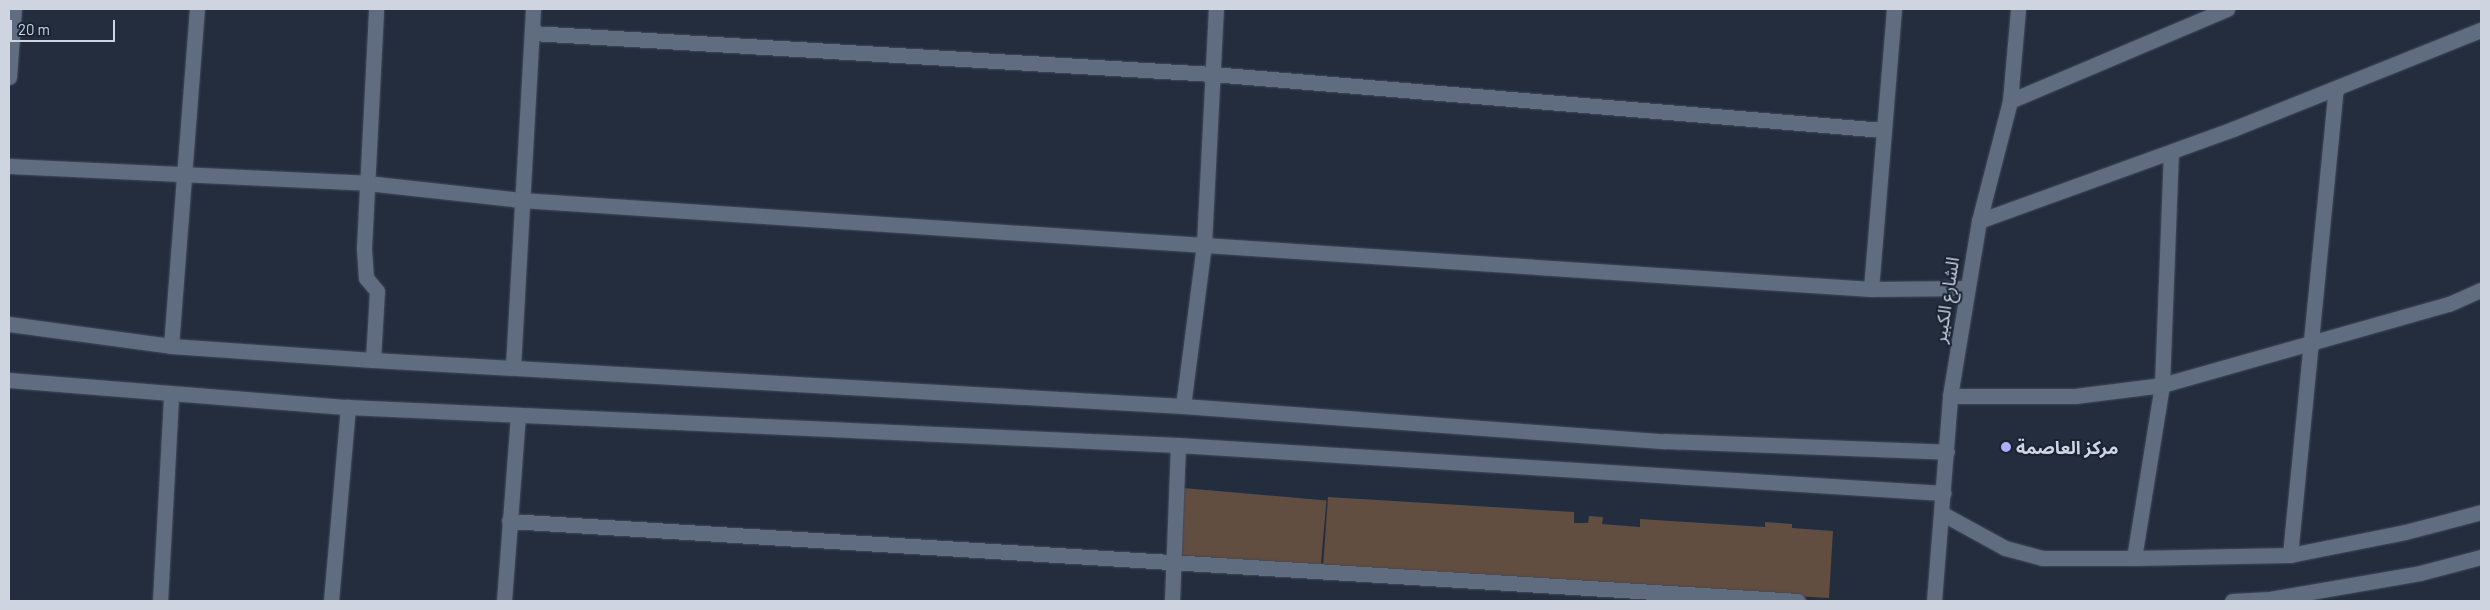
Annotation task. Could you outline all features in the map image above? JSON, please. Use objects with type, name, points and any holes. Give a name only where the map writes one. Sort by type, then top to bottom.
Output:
[{"type":"street","points":[[9,77],[14,9]]},
{"type":"street","points":[[171,346],[186,176],[197,9]]},
{"type":"street","points":[[373,360],[377,291],[366,278],[365,268],[366,183],[376,9]]},
{"type":"street","points":[[513,367],[533,9]]},
{"type":"street","points":[[1183,406],[1204,244],[1216,9]]},
{"type":"street","points":[[1872,289],[1894,9]]},
{"type":"street","name":"الشارع الكبير","points":[[1934,601],[1943,514],[1950,396],[1978,222],[2010,101],[2018,9]]},
{"type":"street","points":[[2010,101],[2227,9]]},
{"type":"street","points":[[1978,222],[2336,90],[2481,30]]},
{"type":"street","points":[[532,33],[1212,74],[1883,130]]},
{"type":"street","points":[[2290,554],[2313,344],[2336,90]]},
{"type":"street","points":[[2134,558],[2162,385],[2171,152]]},
{"type":"street","points":[[9,166],[186,176],[366,183],[521,200],[1872,289],[1966,288]]},
{"type":"street","points":[[1950,396],[2075,396],[2162,385],[2313,344],[2448,304],[2481,290]]},
{"type":"street","points":[[9,324],[171,346],[373,360],[1183,406],[1665,441],[1947,452]]},
{"type":"street","points":[[9,380],[171,395],[348,407],[1178,445],[1943,493]]},
{"type":"street","points":[[160,601],[171,395]]},
{"type":"street","points":[[331,601],[348,407]]},
{"type":"street","points":[[504,601],[518,416]]},
{"type":"street","points":[[1172,601],[1178,445]]},
{"type":"street","points":[[1943,514],[2005,548],[2042,558],[2134,558],[2290,554],[2405,532],[2481,512]]},
{"type":"street","points":[[509,521],[1174,560],[1798,601]]},
{"type":"street","points":[[2232,601],[2270,600],[2420,574],[2481,557]]},
{"type":"building","points":[[1183,488],[1326,501],[1321,567],[1177,555]]},
{"type":"building","points":[[1328,497],[1574,512],[1574,523],[1588,523],[1589,516],[1603,517],[1602,524],[1640,527],[1640,519],[1765,527],[1765,522],[1792,524],[1792,528],[1833,531],[1829,598],[1323,567]]},
{"type":"place","name":"مركز العاصمة","points":[[2006,447]]}]
